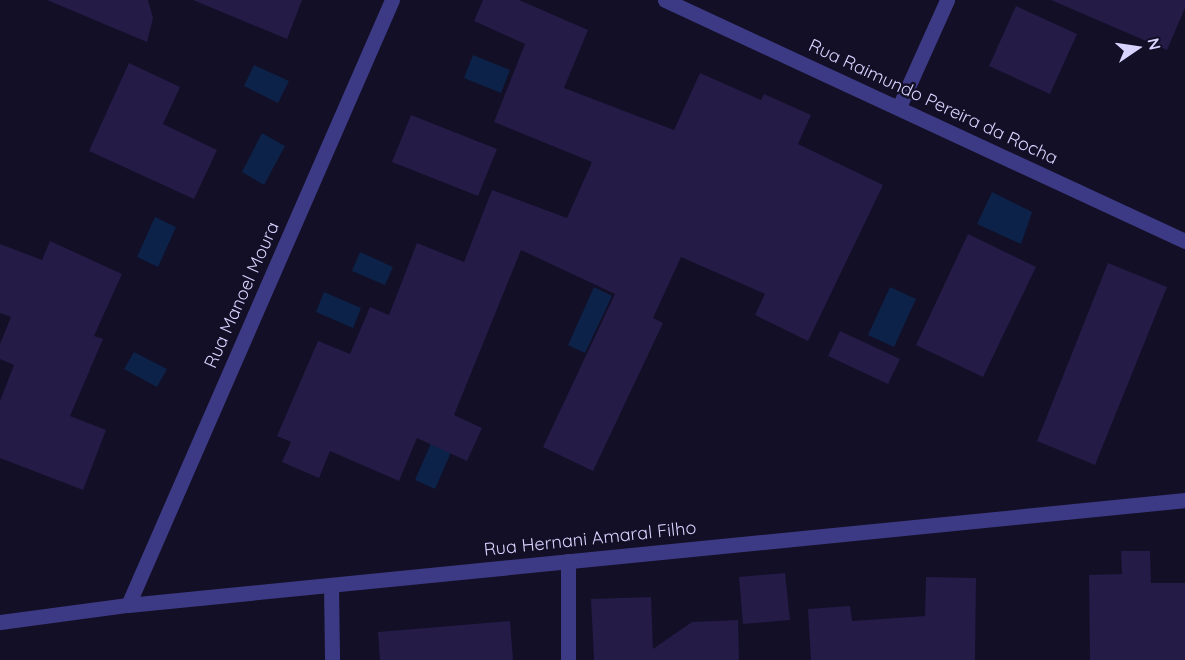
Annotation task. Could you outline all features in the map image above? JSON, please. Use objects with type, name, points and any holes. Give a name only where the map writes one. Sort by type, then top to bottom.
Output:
[{"type":"street","name":"Rua Manoel Moura","points":[[128,605],[392,0]]},
{"type":"street","name":"Rua Raimundo Pereira da Rocha","points":[[665,0],[1185,241]]},
{"type":"street","points":[[899,107],[947,0]]},
{"type":"street","name":"Rua Hernani Amaral Filho","points":[[0,622],[128,605],[1185,500]]},
{"type":"street","points":[[568,561],[568,660]]},
{"type":"street","points":[[331,585],[332,660]]},
{"type":"water","points":[[473,55],[510,70],[501,93],[464,78]]},
{"type":"water","points":[[254,65],[289,81],[278,103],[244,86]]},
{"type":"water","points":[[262,133],[285,146],[264,185],[242,172]]},
{"type":"water","points":[[992,192],[1032,212],[1021,244],[977,224]]},
{"type":"water","points":[[155,217],[176,227],[158,267],[137,257]]},
{"type":"water","points":[[360,252],[393,267],[385,285],[352,271]]},
{"type":"water","points":[[594,287],[612,296],[585,353],[568,345]]},
{"type":"water","points":[[890,287],[916,299],[894,347],[868,335]]},
{"type":"water","points":[[324,292],[361,308],[353,328],[316,312]]},
{"type":"water","points":[[134,352],[167,369],[157,387],[124,369]]},
{"type":"water","points":[[432,441],[452,450],[435,489],[415,480]]},
{"type":"building","points":[[47,0],[148,0],[153,18],[147,42]]},
{"type":"building","points":[[193,0],[302,0],[287,39]]},
{"type":"building","points":[[483,0],[519,0],[588,30],[564,88],[674,130],[700,73],[761,100],[764,94],[811,115],[798,144],[883,185],[808,341],[755,315],[765,294],[681,257],[653,318],[663,323],[593,471],[543,447],[615,294],[521,250],[454,415],[482,428],[467,461],[417,438],[399,481],[330,451],[319,478],[282,462],[291,442],[277,436],[318,341],[350,354],[370,307],[389,315],[417,243],[464,262],[492,190],[567,218],[592,162],[494,122],[525,44],[474,21]]},
{"type":"building","points":[[1051,0],[1185,0],[1185,8],[1167,50]]},
{"type":"building","points":[[1016,6],[1077,34],[1050,94],[989,66]]},
{"type":"building","points":[[129,63],[180,87],[163,124],[217,150],[194,199],[89,151]]},
{"type":"building","points":[[411,115],[497,149],[478,196],[392,162]]},
{"type":"building","points":[[968,234],[1036,267],[983,377],[916,345]]},
{"type":"building","points":[[50,241],[122,274],[94,336],[103,339],[70,416],[106,430],[83,490],[0,458],[0,401],[14,365],[0,359],[0,344],[11,317],[0,313],[0,244],[42,260]]},
{"type":"building","points":[[1108,263],[1167,287],[1095,465],[1037,441]]},
{"type":"building","points":[[840,331],[900,359],[888,384],[828,356]]},
{"type":"building","points":[[1121,551],[1150,551],[1151,583],[1185,583],[1185,660],[1090,660],[1089,575],[1122,574]]},
{"type":"building","points":[[785,573],[790,620],[743,624],[739,577]]},
{"type":"building","points":[[926,577],[976,578],[975,660],[811,660],[808,609],[850,606],[852,621],[925,616]]},
{"type":"building","points":[[651,597],[653,649],[692,622],[738,620],[739,660],[594,660],[591,599]]},
{"type":"building","points":[[510,621],[513,660],[380,660],[378,632]]}]
